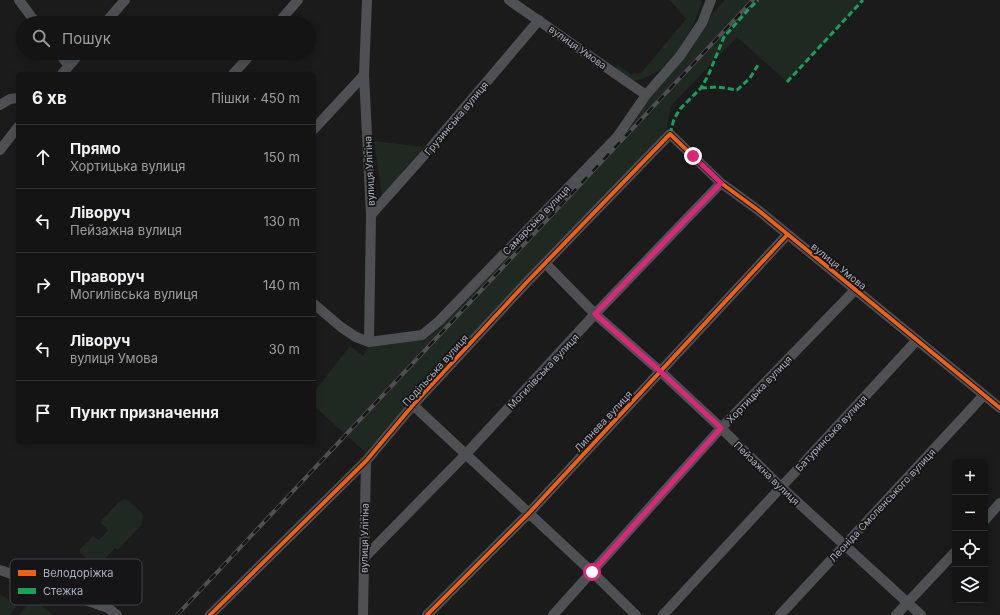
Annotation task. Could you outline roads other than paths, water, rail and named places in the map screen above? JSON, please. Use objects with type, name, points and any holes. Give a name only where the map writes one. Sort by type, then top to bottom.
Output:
[{"type":"street","points":[[19,0],[31,16]]},
{"type":"street","points":[[111,16],[125,0]]},
{"type":"street","points":[[284,16],[298,0]]},
{"type":"street","name":"вулиця Улітіна","points":[[367,0],[364,75],[371,215],[369,342]]},
{"type":"street","name":"вулиця Умова","points":[[509,0],[646,95]]},
{"type":"street","name":"Самарська вулиця","points":[[369,342],[422,335],[439,321],[617,137],[646,95],[680,56],[702,23],[711,0]]},
{"type":"street","name":"Грузинська вулиця","points":[[371,215],[427,152],[538,20]]},
{"type":"street","points":[[61,60],[65,70],[74,60]]},
{"type":"street","points":[[235,72],[246,60]]},
{"type":"street","points":[[316,127],[364,75]]},
{"type":"street","points":[[0,105],[10,99],[16,98]]},
{"type":"street","points":[[0,150],[16,130]]},
{"type":"street","name":"вулиця Умова","points":[[670,134],[721,183],[758,210],[1000,408]]},
{"type":"street","name":"Подільська вулиця","points":[[210,615],[366,461],[413,405],[545,263],[670,134]]},
{"type":"street","name":"Могилівська вулиця","points":[[364,558],[466,454],[595,314],[721,183]]},
{"type":"street","name":"Липнева вулиця","points":[[427,615],[528,513],[787,235]]},
{"type":"street","name":"Пейзажна вулиця","points":[[545,263],[595,314],[660,371],[844,546],[921,615]]},
{"type":"street","name":"Хортицька вулиця","points":[[553,615],[721,428],[855,290]]},
{"type":"street","points":[[316,306],[341,327],[356,337],[369,342]]},
{"type":"street","name":"Батуринська вулиця","points":[[663,615],[917,340]]},
{"type":"street","name":"Леоніда Смоленського вулиця","points":[[780,615],[984,395]]},
{"type":"street","points":[[413,405],[636,615]]},
{"type":"street","name":"вулиця Улітіна","points":[[363,615],[366,461]]},
{"type":"street","points":[[988,517],[1000,503]]},
{"type":"street","points":[[896,615],[952,555]]},
{"type":"street","points":[[0,570],[10,574]]},
{"type":"street","points":[[99,605],[108,608],[117,615]]},
{"type":"railway","points":[[177,615],[753,0]]}]
